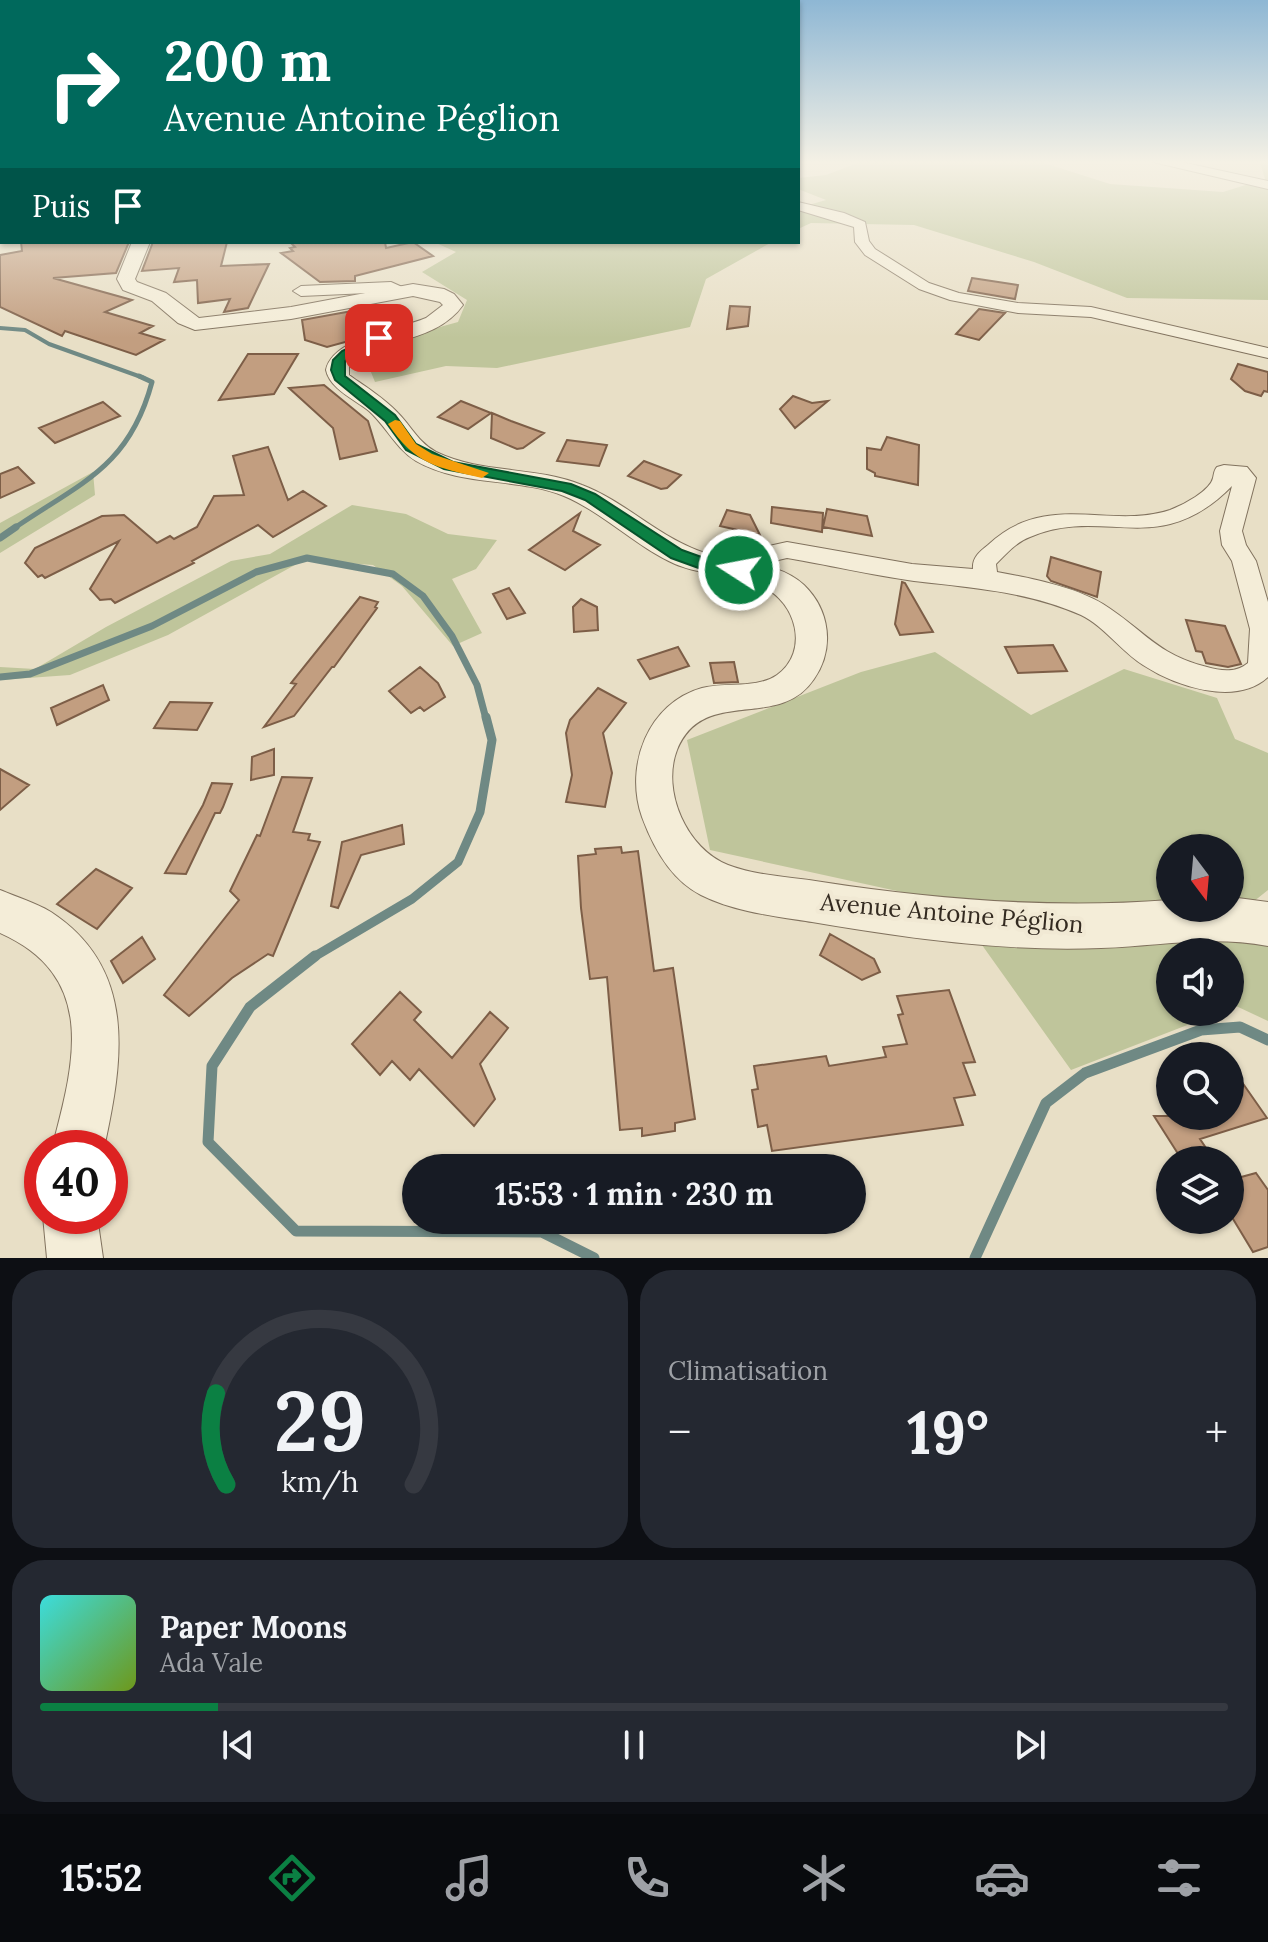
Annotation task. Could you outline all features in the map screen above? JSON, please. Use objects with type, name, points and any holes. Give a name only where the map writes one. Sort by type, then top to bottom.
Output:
[{"type":"street","points":[[850,221],[860,225],[862,242],[870,252],[924,286],[956,297],[1018,308],[1091,312],[1268,353]]},
{"type":"street","name":"Avenue Antoine Péglion","points":[[140,244],[126,279],[130,286],[159,297],[195,324],[291,313],[403,291],[437,293],[447,298],[453,305],[449,314],[436,322],[379,338],[346,353],[339,360],[339,378],[390,418],[411,447],[449,466],[566,487],[590,497],[676,554],[704,564],[766,577],[792,592],[807,614],[813,635],[807,662],[791,683],[767,695],[707,701],[686,709],[668,731],[656,756],[653,790],[664,827],[682,853],[711,878],[747,890],[873,911],[955,918],[1083,927],[1207,920],[1268,924]]},
{"type":"street","points":[[301,291],[391,287],[403,291]]},
{"type":"street","points":[[739,570],[763,555],[787,550],[912,572],[986,579],[1051,592],[1093,610],[1151,657],[1178,671],[1223,682],[1250,677],[1261,667],[1263,629],[1244,561],[1234,545],[1231,531],[1245,487],[1245,478],[1240,472],[1224,471],[1224,482],[1213,494],[1185,514],[1166,520],[1076,519],[1022,531],[998,547],[984,562],[986,579]]},
{"type":"street","points":[[0,911],[38,929],[74,960],[87,986],[98,1026],[98,1062],[82,1130]]},
{"type":"street","points":[[72,1234],[75,1258]]},
{"type":"green space","points":[[800,221],[1268,221],[1268,300],[1127,298],[1034,262],[914,225],[811,223],[800,228]]},
{"type":"green space","points":[[438,244],[768,244],[706,279],[690,327],[497,368],[446,366],[375,382],[366,360],[389,341],[458,322],[467,300],[422,272],[456,252]]},
{"type":"green space","points":[[93,472],[95,495],[0,553],[0,523]]},
{"type":"green space","points":[[352,505],[406,514],[448,534],[497,540],[476,569],[452,579],[482,633],[453,646],[402,586],[373,565],[304,560],[168,635],[70,675],[0,680],[0,667],[35,669],[106,627],[231,561],[270,554]]},
{"type":"green space","points":[[935,652],[1031,715],[1124,669],[1217,698],[1235,739],[1268,753],[1268,890],[1253,902],[1268,911],[1268,1021],[1244,1010],[1244,938],[1156,938],[1156,1026],[1185,1026],[1071,1070],[952,903],[710,850],[687,740],[861,672]]},
{"type":"building","points":[[21,244],[128,244],[116,273],[53,278],[132,300],[105,312],[153,326],[140,333],[164,340],[136,355],[65,331],[62,336],[0,307],[0,255],[22,251]]},
{"type":"building","points":[[152,244],[226,244],[221,266],[269,264],[248,308],[224,312],[230,299],[198,303],[197,280],[174,282],[179,268],[142,271]]},
{"type":"building","points":[[292,244],[385,244],[386,248],[416,244],[433,256],[355,276],[355,281],[320,282],[281,253],[293,251],[290,248],[295,247]]},
{"type":"building","points":[[972,278],[1018,285],[1015,299],[968,291]]},
{"type":"building","points":[[730,306],[750,307],[748,326],[727,329]]},
{"type":"building","points":[[979,309],[1005,313],[979,340],[956,334]]},
{"type":"building","points":[[352,311],[349,341],[327,347],[305,340],[302,320]]},
{"type":"building","points":[[248,354],[298,354],[274,394],[219,400]]},
{"type":"building","points":[[1238,364],[1268,372],[1268,392],[1264,391],[1261,396],[1245,391],[1231,379]]},
{"type":"building","points":[[324,385],[368,421],[377,451],[340,459],[333,428],[289,388]]},
{"type":"building","points":[[793,396],[812,403],[828,401],[795,428],[780,409]]},
{"type":"building","points":[[461,401],[491,413],[468,429],[438,417]]},
{"type":"building","points":[[103,402],[120,416],[55,443],[39,428]]},
{"type":"building","points":[[492,413],[544,433],[517,449],[491,438]]},
{"type":"building","points":[[887,437],[919,445],[918,485],[875,476],[867,469],[867,448],[881,450]]},
{"type":"building","points":[[567,440],[607,445],[599,466],[557,461]]},
{"type":"building","points":[[268,447],[288,500],[303,491],[326,506],[273,537],[258,525],[192,561],[194,563],[115,603],[111,599],[100,600],[90,589],[119,541],[45,578],[42,575],[38,577],[25,563],[35,548],[102,516],[124,515],[157,543],[170,536],[174,539],[197,527],[214,496],[244,495],[233,456]]},
{"type":"building","points":[[644,461],[681,475],[667,488],[661,489],[628,476]]},
{"type":"building","points":[[18,467],[34,483],[0,498],[0,474]]},
{"type":"building","points":[[772,507],[823,513],[822,532],[771,523]]},
{"type":"building","points":[[827,509],[867,516],[872,536],[823,527]]},
{"type":"building","points":[[727,510],[750,515],[760,535],[720,526]]},
{"type":"building","points":[[580,513],[573,531],[600,545],[565,570],[529,550]]},
{"type":"building","points":[[1051,557],[1101,572],[1097,597],[1051,581],[1047,576]]},
{"type":"building","points":[[902,582],[933,632],[900,635],[895,624]]},
{"type":"building","points":[[509,588],[525,613],[507,619],[493,594]]},
{"type":"building","points":[[360,597],[378,602],[377,608],[334,667],[294,716],[264,727],[296,684],[291,683]]},
{"type":"building","points":[[581,599],[597,607],[598,630],[574,632],[573,607]]},
{"type":"building","points":[[1186,620],[1225,626],[1241,664],[1228,667],[1206,663],[1202,652],[1196,651]]},
{"type":"building","points":[[1053,645],[1067,671],[1018,673],[1005,647]]},
{"type":"building","points":[[678,647],[689,666],[650,679],[638,660]]},
{"type":"building","points":[[734,662],[738,682],[714,683],[710,663]]},
{"type":"building","points":[[420,667],[438,683],[445,697],[424,711],[420,707],[411,713],[389,691]]},
{"type":"building","points":[[103,685],[109,700],[57,725],[51,708]]},
{"type":"building","points":[[598,688],[626,703],[603,733],[612,773],[605,807],[566,802],[572,775],[566,733],[570,720]]},
{"type":"building","points":[[170,702],[212,703],[197,730],[154,728]]},
{"type":"building","points":[[274,749],[274,775],[251,780],[252,757]]},
{"type":"building","points":[[0,769],[29,785],[0,810]]},
{"type":"building","points":[[282,777],[312,778],[293,832],[310,834],[308,840],[320,842],[273,956],[268,954],[232,978],[189,1016],[164,995],[239,900],[230,891],[257,835],[260,836]]},
{"type":"building","points":[[212,783],[232,784],[220,813],[215,813],[186,874],[165,873],[203,805]]},
{"type":"building","points":[[402,825],[404,844],[361,855],[338,908],[331,906],[342,842]]},
{"type":"building","points":[[621,847],[622,853],[638,851],[654,971],[673,968],[695,1119],[675,1123],[675,1131],[642,1136],[642,1128],[620,1130],[607,977],[590,979],[581,908],[578,856],[596,854],[595,849]]},
{"type":"building","points":[[96,869],[132,888],[97,929],[57,904]]},
{"type":"building","points":[[830,934],[874,959],[880,972],[862,980],[820,955]]},
{"type":"building","points":[[142,937],[155,959],[123,983],[111,961]]},
{"type":"building","points":[[949,990],[975,1062],[963,1063],[975,1095],[954,1098],[963,1125],[772,1151],[767,1125],[758,1127],[752,1090],[758,1089],[754,1066],[826,1056],[829,1066],[886,1057],[883,1047],[907,1044],[898,1015],[903,1014],[897,996]]},
{"type":"building","points":[[400,992],[421,1012],[414,1020],[452,1058],[490,1012],[508,1028],[480,1064],[495,1099],[474,1126],[419,1069],[410,1080],[392,1061],[380,1075],[352,1044]]},
{"type":"building","points":[[1244,1085],[1267,1118],[1244,1125]]},
{"type":"building","points":[[1163,1130],[1229,1130],[1200,1139],[1205,1146],[1173,1146]]},
{"type":"building","points":[[1256,1173],[1268,1190],[1268,1247],[1253,1252],[1242,1234],[1244,1176]]},
{"type":"waterway","points":[[0,328],[25,330],[49,344],[141,377]]},
{"type":"waterway","points":[[15,528],[80,485],[116,454],[130,435],[152,382],[141,377]]},
{"type":"waterway","points":[[0,538],[15,528]]},
{"type":"waterway","points":[[0,677],[30,674],[152,626],[256,572],[307,558],[393,574],[423,596],[452,636],[477,685],[486,719]]},
{"type":"waterway","points":[[314,957],[412,899],[458,862],[480,812],[492,740],[486,717]]},
{"type":"waterway","points":[[314,957],[250,1007],[212,1066],[208,1142],[296,1231],[542,1232],[594,1258]]},
{"type":"waterway","points":[[975,1258],[1046,1103],[1085,1073],[1201,1030],[1240,1027],[1268,1040]]},
{"type":"slow traffic","points":[[395,424],[411,447],[427,457],[449,466],[482,473]]},
{"type":"route","points":[[379,338],[346,353],[339,360],[339,378],[390,418],[411,447],[449,466],[566,487],[590,497],[676,554],[704,564],[739,570]]}]
